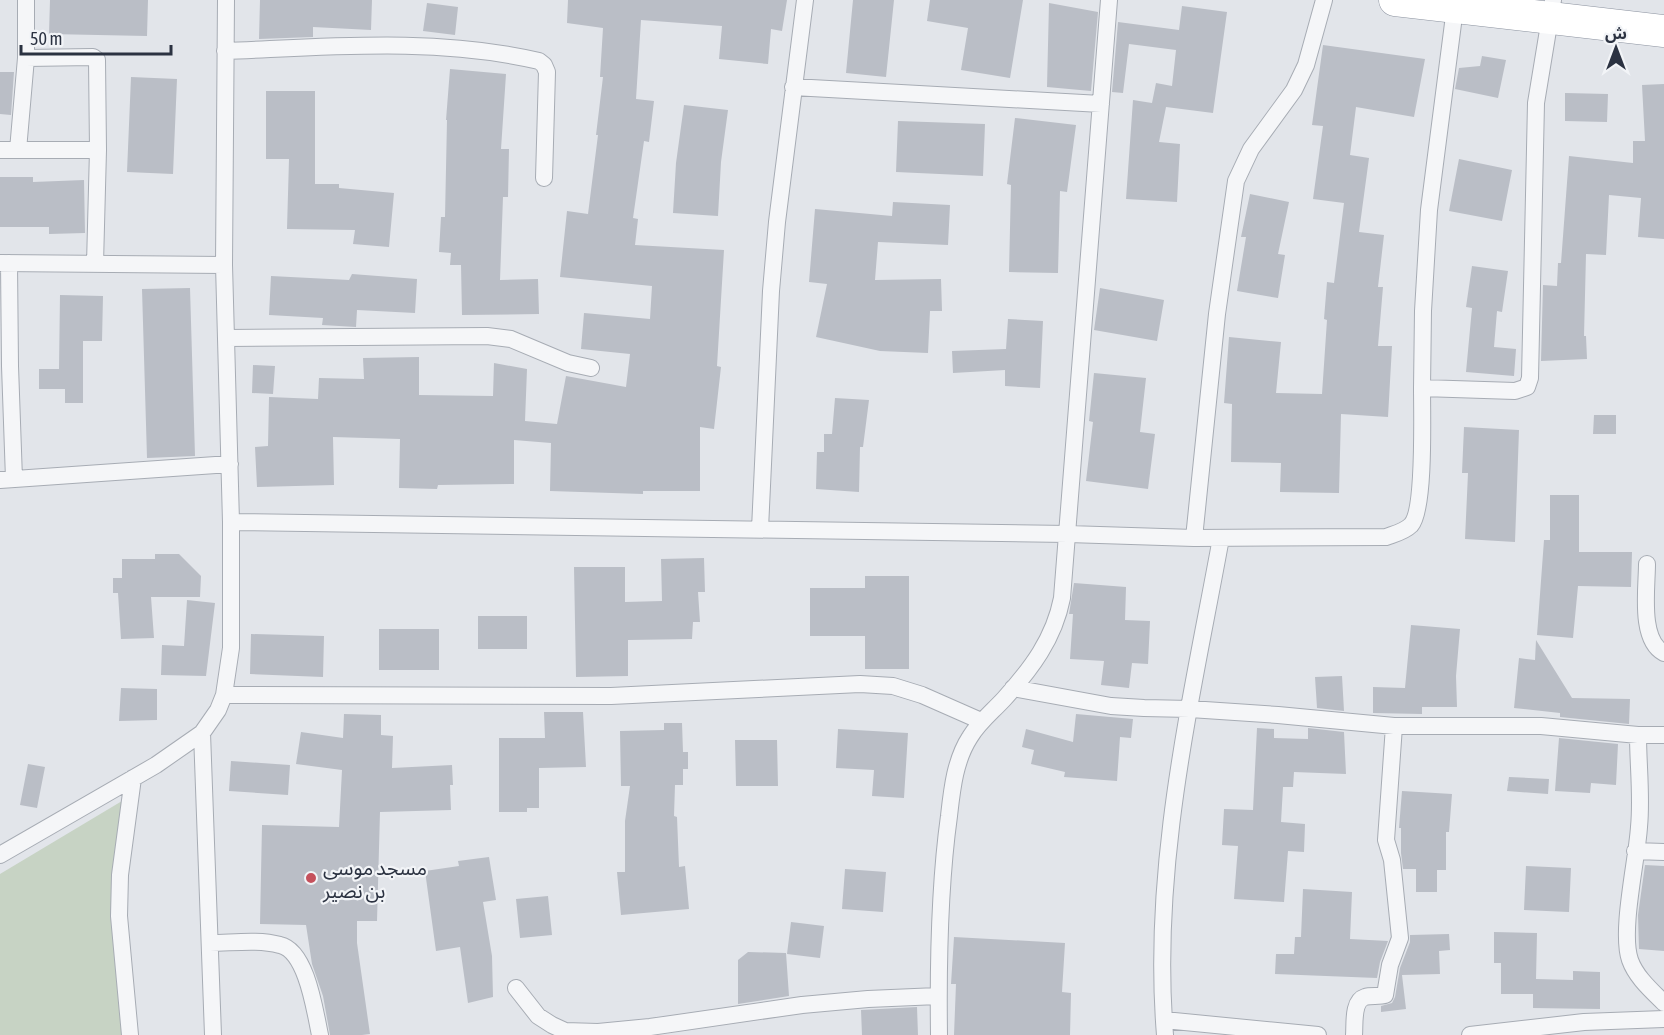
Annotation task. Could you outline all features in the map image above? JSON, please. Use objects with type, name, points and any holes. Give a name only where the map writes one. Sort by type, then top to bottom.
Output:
[{"type":"highway","points":[[1395,0],[1455,8],[1552,9],[1664,31]]},
{"type":"street","points":[[18,150],[26,58],[26,0]]},
{"type":"street","points":[[0,855],[156,765],[202,733],[218,711],[224,695],[231,648],[230,464],[224,265],[226,0]]},
{"type":"street","points":[[760,529],[771,291],[777,222],[805,0]]},
{"type":"street","points":[[939,1035],[941,892],[953,783],[960,756],[969,737],[981,721],[1014,688],[1050,639],[1062,598],[1109,0]]},
{"type":"street","points":[[1194,538],[1217,314],[1236,181],[1251,148],[1298,82],[1306,65],[1324,0]]},
{"type":"street","points":[[231,522],[1068,534],[1194,538],[1386,537],[1401,532],[1410,526],[1415,518],[1421,470],[1423,311],[1429,210],[1455,8]]},
{"type":"street","points":[[1422,388],[1515,391],[1523,389],[1529,382],[1532,348],[1536,103],[1552,9]]},
{"type":"street","points":[[225,51],[419,47],[482,51],[538,61],[544,65],[547,72],[544,178]]},
{"type":"street","points":[[26,58],[95,58],[98,63],[95,264]]},
{"type":"street","points":[[793,87],[1101,104]]},
{"type":"street","points":[[0,150],[98,150]]},
{"type":"street","points":[[224,265],[5,263],[7,480],[230,464]]},
{"type":"street","points":[[227,338],[487,336],[511,339],[568,363],[591,368]]},
{"type":"street","points":[[1221,538],[1179,760],[1169,839],[1163,913],[1164,1028],[1318,1035]]},
{"type":"street","points":[[1647,564],[1648,632],[1654,646],[1664,653]]},
{"type":"street","points":[[224,695],[611,696],[869,684],[893,686],[922,694],[981,721]]},
{"type":"street","points":[[1014,688],[1111,706],[1190,709],[1394,726],[1541,726],[1638,735],[1664,735]]},
{"type":"street","points":[[1354,1035],[1355,1014],[1360,1000],[1365,997],[1385,995],[1390,965],[1400,938],[1392,860],[1386,840],[1394,726]]},
{"type":"street","points":[[202,733],[213,1035]]},
{"type":"street","points":[[1638,735],[1639,827],[1628,925],[1630,960],[1642,980],[1664,1003]]},
{"type":"street","points":[[130,1035],[119,916],[120,875],[133,777]]},
{"type":"street","points":[[1635,850],[1664,852]]},
{"type":"street","points":[[210,943],[257,942],[282,945],[294,954],[306,977],[320,1035]]},
{"type":"street","points":[[516,988],[538,1016],[552,1025],[566,1031],[598,1032],[650,1027],[801,1005],[938,996]]},
{"type":"street","points":[[1470,1035],[1584,1023],[1664,1019]]},
{"type":"green space","points":[[122,801],[111,889],[115,944],[128,1035],[0,1035],[0,874]]},
{"type":"building","points":[[50,0],[148,0],[147,36],[49,34]]},
{"type":"building","points":[[260,0],[372,0],[371,30],[313,27],[313,37],[259,39]]},
{"type":"building","points":[[568,0],[787,0],[782,31],[771,29],[768,64],[719,59],[722,26],[641,20],[636,99],[654,101],[649,142],[644,141],[633,218],[638,219],[635,245],[724,250],[717,366],[721,367],[714,429],[700,427],[700,491],[643,491],[643,494],[550,491],[551,443],[514,440],[514,484],[438,485],[437,489],[399,488],[400,439],[333,437],[334,485],[257,487],[255,447],[268,446],[269,397],[318,399],[319,378],[364,379],[363,358],[419,357],[419,395],[493,396],[494,363],[527,369],[525,421],[557,424],[566,376],[626,387],[630,354],[581,349],[584,313],[650,319],[652,286],[560,277],[567,211],[588,214],[603,77],[600,77],[603,28],[567,23]]},
{"type":"building","points":[[853,0],[894,0],[886,77],[846,73]]},
{"type":"building","points":[[930,0],[1023,0],[1010,78],[961,70],[968,28],[927,21]]},
{"type":"building","points":[[427,3],[458,7],[455,35],[423,31]]},
{"type":"building","points":[[1049,3],[1098,12],[1091,91],[1047,87]]},
{"type":"building","points":[[1182,6],[1227,12],[1213,113],[1166,107],[1159,142],[1180,144],[1177,202],[1126,199],[1133,100],[1152,103],[1156,83],[1172,86],[1176,50],[1129,44],[1123,93],[1112,92],[1118,22],[1179,30]]},
{"type":"building","points":[[1323,45],[1425,59],[1414,117],[1356,107],[1350,155],[1369,158],[1359,232],[1384,235],[1378,287],[1383,287],[1378,346],[1392,346],[1388,417],[1341,414],[1339,493],[1280,492],[1281,463],[1231,462],[1232,404],[1224,403],[1229,337],[1281,342],[1276,393],[1322,394],[1327,282],[1334,283],[1344,203],[1313,199],[1323,126],[1312,125]]},
{"type":"building","points":[[1482,56],[1506,60],[1498,98],[1455,89],[1459,68],[1480,66]]},
{"type":"building","points":[[450,69],[506,74],[501,149],[509,149],[508,197],[503,197],[500,280],[538,279],[539,314],[462,315],[461,265],[450,265],[451,253],[439,252],[441,217],[445,217],[446,120]]},
{"type":"building","points":[[0,72],[14,72],[11,115],[0,114]]},
{"type":"building","points":[[131,77],[177,79],[173,174],[127,172]]},
{"type":"building","points":[[1664,84],[1664,239],[1638,237],[1641,198],[1609,195],[1606,255],[1586,254],[1584,336],[1586,336],[1587,359],[1541,361],[1543,285],[1557,286],[1558,263],[1561,263],[1569,156],[1633,163],[1633,141],[1645,141],[1642,85]]},
{"type":"building","points":[[266,91],[315,91],[315,184],[339,184],[339,188],[394,193],[389,247],[353,244],[355,230],[287,229],[289,159],[266,159]]},
{"type":"building","points":[[1565,93],[1608,94],[1607,122],[1565,121]]},
{"type":"building","points":[[684,105],[728,110],[721,162],[718,216],[673,213],[676,163]]},
{"type":"building","points":[[1015,118],[1076,125],[1067,192],[1060,191],[1058,273],[1009,272],[1011,185],[1007,184]]},
{"type":"building","points":[[898,121],[985,124],[983,176],[896,172]]},
{"type":"building","points":[[1459,159],[1512,170],[1502,221],[1449,211]]},
{"type":"building","points":[[0,177],[33,177],[33,182],[84,180],[85,233],[49,234],[49,227],[0,227]]},
{"type":"building","points":[[1250,194],[1289,202],[1278,254],[1285,255],[1278,298],[1237,291],[1246,237],[1241,237]]},
{"type":"building","points":[[893,202],[950,205],[948,245],[878,242],[875,280],[941,279],[942,311],[930,311],[928,353],[880,351],[816,337],[827,284],[809,282],[815,209],[892,216]]},
{"type":"building","points":[[1472,266],[1508,271],[1502,312],[1497,311],[1494,347],[1516,349],[1514,376],[1466,372],[1472,308],[1466,307]]},
{"type":"building","points":[[352,274],[417,279],[415,313],[357,310],[356,327],[322,325],[323,318],[269,315],[271,276],[349,280]]},
{"type":"building","points":[[190,288],[195,456],[147,458],[142,289]]},
{"type":"building","points":[[1100,288],[1164,300],[1157,341],[1094,330]]},
{"type":"building","points":[[60,295],[103,296],[102,341],[83,341],[83,403],[65,403],[65,389],[39,389],[39,369],[59,369]]},
{"type":"building","points":[[1008,319],[1043,321],[1040,388],[1005,386],[1005,370],[953,373],[952,351],[1006,349]]},
{"type":"building","points":[[253,365],[275,366],[273,394],[252,393]]},
{"type":"building","points":[[1094,373],[1146,378],[1140,432],[1155,434],[1148,489],[1086,481],[1093,422],[1089,421]]},
{"type":"building","points":[[835,398],[869,400],[863,447],[860,447],[859,492],[816,489],[817,452],[824,452],[824,434],[832,434]]},
{"type":"building","points":[[1594,415],[1616,415],[1616,434],[1593,434]]},
{"type":"building","points":[[1464,427],[1519,430],[1515,542],[1465,539],[1468,473],[1462,473]]},
{"type":"building","points":[[1550,495],[1579,495],[1579,552],[1632,552],[1631,587],[1578,586],[1573,638],[1537,635],[1544,540],[1550,540]]},
{"type":"building","points":[[155,554],[179,554],[201,576],[200,597],[151,597],[154,638],[121,639],[118,593],[113,593],[113,578],[122,578],[122,559],[155,559]]},
{"type":"building","points":[[704,558],[705,592],[698,592],[700,622],[693,622],[692,639],[628,640],[628,676],[576,677],[574,567],[625,567],[625,602],[662,601],[661,559]]},
{"type":"building","points":[[865,576],[909,576],[909,669],[865,669],[865,636],[810,636],[810,588],[865,588]]},
{"type":"building","points":[[1074,583],[1126,587],[1125,620],[1150,621],[1148,664],[1132,663],[1129,688],[1101,685],[1104,661],[1070,659],[1073,614],[1069,614]]},
{"type":"building","points":[[187,600],[215,603],[206,676],[161,675],[162,645],[184,646]]},
{"type":"building","points":[[478,616],[527,616],[527,649],[478,649]]},
{"type":"building","points":[[1411,625],[1460,629],[1456,676],[1457,707],[1422,707],[1422,714],[1373,713],[1373,687],[1405,688]]},
{"type":"building","points":[[379,629],[439,629],[439,670],[379,670]]},
{"type":"building","points":[[251,634],[324,636],[323,677],[250,674]]},
{"type":"building","points":[[1536,640],[1572,698],[1630,699],[1629,724],[1560,717],[1560,713],[1514,708],[1519,658],[1535,660]]},
{"type":"building","points":[[1342,676],[1344,711],[1317,708],[1315,677]]},
{"type":"building","points":[[121,688],[157,689],[157,720],[119,721]]},
{"type":"building","points":[[544,712],[583,712],[586,767],[539,768],[539,808],[527,808],[527,812],[499,812],[499,738],[545,738]]},
{"type":"building","points":[[344,714],[381,715],[381,735],[393,736],[392,768],[452,765],[451,810],[380,812],[377,921],[357,921],[357,943],[370,1034],[362,1035],[330,1035],[323,996],[312,964],[306,925],[260,924],[262,825],[339,827],[342,770],[296,764],[301,732],[343,738]]},
{"type":"building","points":[[1076,714],[1133,719],[1131,738],[1120,737],[1117,781],[1064,777],[1065,772],[1031,764],[1034,750],[1022,747],[1026,729],[1073,742]]},
{"type":"building","points":[[664,723],[682,723],[683,752],[688,752],[688,769],[683,769],[683,785],[675,785],[674,816],[677,817],[679,867],[685,866],[689,909],[621,915],[617,872],[625,872],[625,821],[630,786],[621,786],[620,731],[664,730]]},
{"type":"building","points":[[1257,728],[1274,729],[1274,738],[1308,739],[1308,728],[1344,732],[1346,774],[1294,772],[1293,787],[1283,787],[1281,822],[1305,824],[1304,852],[1288,851],[1284,902],[1234,899],[1238,846],[1222,845],[1224,809],[1253,810]]},
{"type":"building","points":[[838,729],[908,733],[904,798],[872,796],[874,770],[836,768]]},
{"type":"building","points":[[1559,738],[1618,744],[1616,785],[1591,783],[1590,793],[1555,791]]},
{"type":"building","points":[[735,740],[777,740],[778,786],[736,786]]},
{"type":"building","points":[[231,761],[290,765],[288,795],[229,791]]},
{"type":"building","points":[[28,764],[45,767],[37,808],[20,805]]},
{"type":"building","points":[[1509,777],[1549,779],[1548,794],[1507,791]]},
{"type":"building","points":[[1402,791],[1452,794],[1449,832],[1446,832],[1446,870],[1437,870],[1437,892],[1416,892],[1416,869],[1403,869],[1401,828],[1399,828]]},
{"type":"building","points":[[489,857],[496,900],[483,902],[492,956],[493,997],[468,1003],[460,947],[436,951],[425,871],[459,866],[458,861]]},
{"type":"building","points":[[1645,865],[1664,866],[1664,951],[1639,949],[1638,915]]},
{"type":"building","points":[[1526,866],[1571,868],[1569,912],[1524,910]]},
{"type":"building","points":[[845,869],[886,872],[883,912],[842,909]]},
{"type":"building","points":[[1303,889],[1352,892],[1350,939],[1388,941],[1377,978],[1275,974],[1276,954],[1294,954],[1295,937],[1301,937]]},
{"type":"building","points":[[548,896],[552,935],[520,938],[516,899]]},
{"type":"building","points":[[791,922],[824,926],[820,958],[787,954]]},
{"type":"building","points":[[1494,932],[1537,933],[1536,979],[1573,980],[1573,971],[1600,972],[1600,1009],[1533,1008],[1533,994],[1501,994],[1501,963],[1494,963]]},
{"type":"building","points":[[1449,934],[1450,950],[1439,951],[1440,974],[1402,975],[1406,1009],[1381,1012],[1381,1006],[1392,1003],[1395,997],[1400,968],[1410,942],[1410,935]]},
{"type":"building","points":[[954,937],[1065,943],[1062,992],[1071,993],[1070,1035],[954,1035],[956,984],[951,984]]},
{"type":"building","points":[[748,952],[786,953],[789,996],[738,1004],[738,960]]},
{"type":"building","points":[[917,1007],[918,1035],[862,1035],[861,1010]]},
{"type":"place","name":"مسجد موسى بن نصير","points":[[311,878]]}]
